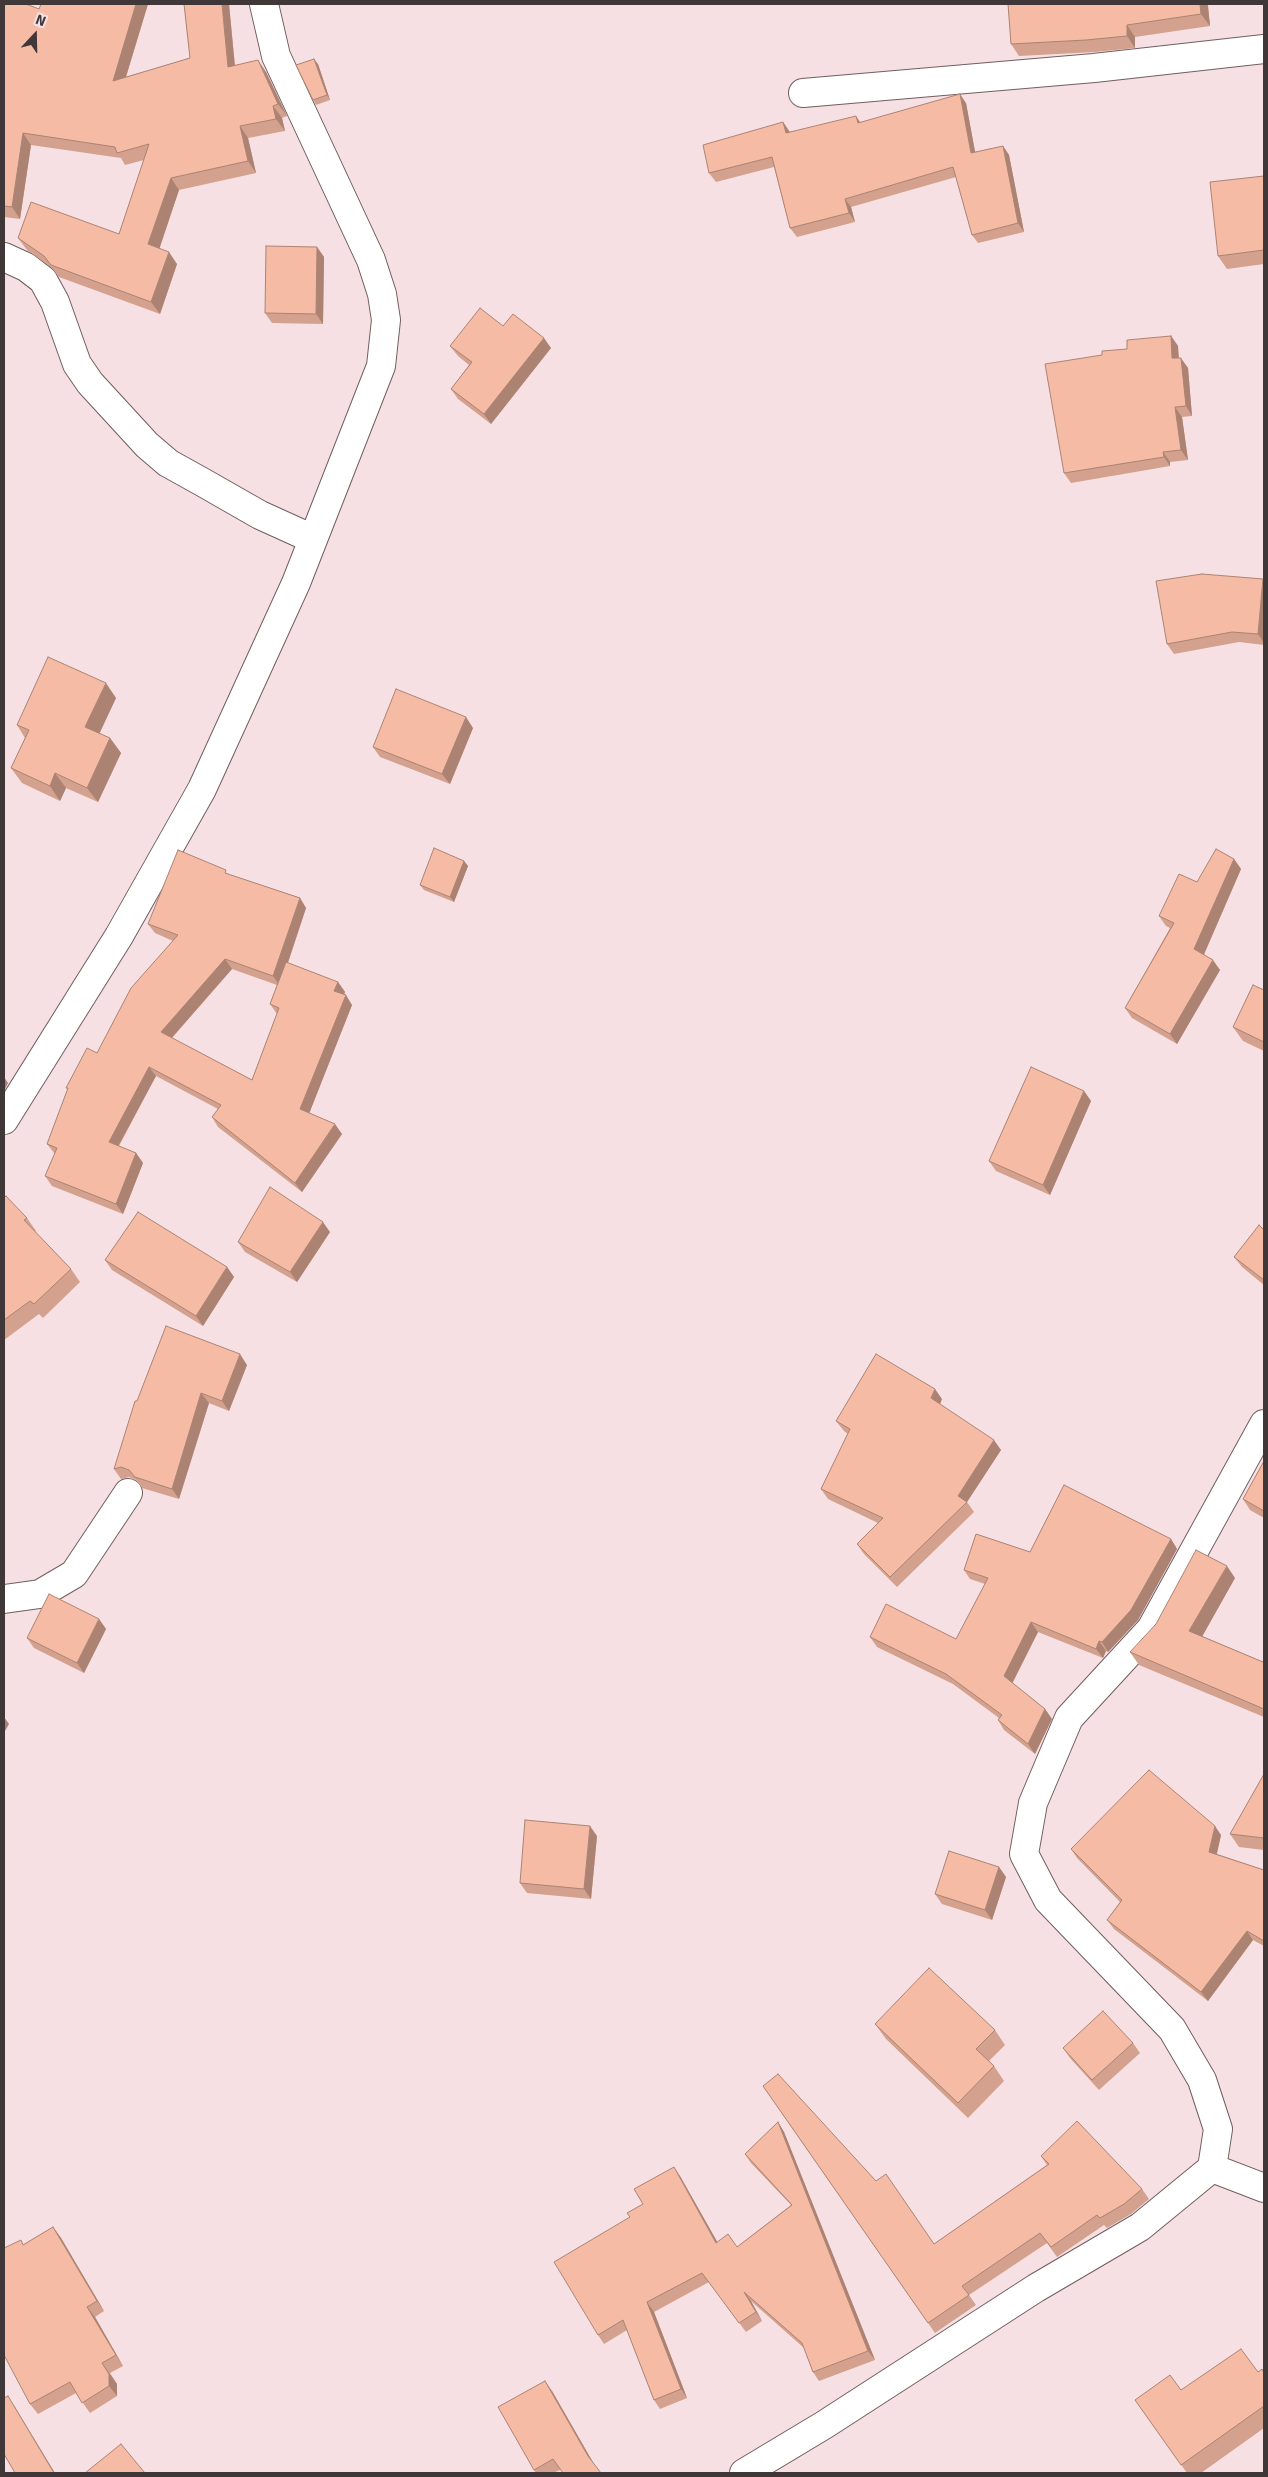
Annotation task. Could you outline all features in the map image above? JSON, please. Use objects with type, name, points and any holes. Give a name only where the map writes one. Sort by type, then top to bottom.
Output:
[{"type":"street","points":[[4,1120],[119,936],[202,789],[296,583],[381,366],[386,320],[382,294],[371,260],[276,56],[264,4]]},
{"type":"street","points":[[803,93],[1094,68],[1264,49]]},
{"type":"street","points":[[4,257],[26,267],[43,280],[55,302],[78,364],[90,383],[146,445],[168,463],[244,506],[313,539]]},
{"type":"street","points":[[744,2473],[824,2425],[1036,2288],[1140,2227],[1212,2168],[1218,2129],[1202,2080],[1172,2029],[1048,1900],[1024,1854],[1032,1803],[1069,1718],[1151,1629],[1264,1424]]},
{"type":"street","points":[[4,1599],[40,1594],[74,1574],[128,1493]]},
{"type":"street","points":[[1212,2168],[1264,2188]]},
{"type":"building","points":[[4,4],[26,4],[39,9],[41,4],[136,4],[113,81],[190,58],[184,4],[222,4],[228,67],[258,60],[278,104],[273,106],[276,119],[240,126],[248,161],[171,178],[148,244],[169,252],[151,302],[51,265],[44,256],[18,238],[31,202],[119,234],[149,144],[117,153],[115,147],[23,133],[12,207],[4,206]]},
{"type":"building","points":[[1008,4],[1200,4],[1201,14],[1127,25],[1127,36],[1011,44]]},
{"type":"building","points":[[314,59],[327,95],[313,100],[296,65]]},
{"type":"building","points":[[960,94],[971,153],[1003,146],[1018,223],[972,235],[953,167],[845,199],[849,213],[790,228],[772,157],[709,173],[703,145],[783,122],[786,133],[856,116],[858,123]]},
{"type":"building","points":[[1264,176],[1264,250],[1218,256],[1210,182]]},
{"type":"building","points":[[266,246],[317,247],[316,314],[265,313]]},
{"type":"building","points":[[480,308],[503,326],[513,314],[544,338],[484,414],[451,389],[472,362],[450,346]]},
{"type":"building","points":[[1171,336],[1172,358],[1181,358],[1186,406],[1175,407],[1181,450],[1163,452],[1164,457],[1064,473],[1045,364],[1102,355],[1102,351],[1127,349],[1127,340]]},
{"type":"building","points":[[1202,574],[1263,579],[1258,634],[1232,632],[1167,644],[1156,581]]},
{"type":"building","points":[[48,657],[106,683],[85,727],[110,738],[87,788],[55,773],[50,786],[11,768],[29,730],[17,725]]},
{"type":"building","points":[[396,689],[466,717],[442,774],[373,747]]},
{"type":"building","points":[[434,848],[464,861],[450,897],[420,885]]},
{"type":"building","points":[[1216,849],[1234,859],[1194,949],[1213,960],[1170,1034],[1125,1008],[1174,923],[1159,916],[1179,874],[1197,882]]},
{"type":"building","points":[[178,850],[226,870],[225,873],[300,898],[273,976],[225,959],[161,1032],[252,1080],[279,1008],[270,1004],[286,962],[338,982],[334,991],[346,995],[300,1109],[335,1124],[295,1183],[212,1117],[221,1105],[149,1067],[109,1142],[136,1153],[116,1204],[45,1176],[57,1148],[47,1144],[68,1088],[66,1088],[87,1048],[97,1053],[131,988],[178,935],[148,924]]},
{"type":"building","points":[[1253,985],[1264,990],[1264,1042],[1233,1027]]},
{"type":"building","points":[[1031,1067],[1084,1091],[1043,1185],[989,1161]]},
{"type":"building","points":[[270,1187],[323,1222],[290,1272],[238,1242]]},
{"type":"building","points":[[6,1196],[27,1218],[24,1220],[71,1269],[34,1304],[30,1301],[4,1320],[4,1198]]},
{"type":"building","points":[[138,1212],[227,1267],[196,1316],[105,1260]]},
{"type":"building","points":[[1259,1225],[1264,1230],[1264,1280],[1234,1257]]},
{"type":"building","points":[[166,1326],[240,1354],[222,1401],[201,1393],[172,1489],[135,1477],[129,1470],[121,1467],[114,1469],[135,1401],[137,1401]]},
{"type":"building","points":[[876,1354],[935,1389],[931,1398],[994,1440],[958,1496],[967,1502],[890,1577],[857,1544],[883,1518],[821,1489],[850,1429],[836,1421]]},
{"type":"building","points":[[1264,1461],[1264,1511],[1243,1499]]},
{"type":"building","points":[[1064,1485],[1171,1539],[1131,1610],[1102,1642],[1099,1641],[1096,1649],[1031,1622],[1004,1676],[1045,1709],[1028,1744],[998,1720],[1002,1715],[946,1674],[870,1637],[886,1604],[956,1639],[988,1578],[964,1570],[976,1534],[1030,1552]]},
{"type":"building","points":[[1196,1550],[1227,1566],[1189,1631],[1263,1662],[1264,1660],[1264,1709],[1130,1652],[1156,1624]]},
{"type":"building","points":[[49,1594],[99,1619],[77,1663],[27,1638]]},
{"type":"building","points":[[1149,1770],[1215,1826],[1209,1852],[1264,1870],[1264,1941],[1247,1931],[1201,1992],[1107,1920],[1122,1900],[1071,1849]]},
{"type":"building","points":[[1264,1774],[1264,1838],[1230,1834]]},
{"type":"building","points":[[525,1820],[590,1826],[584,1889],[520,1883]]},
{"type":"building","points":[[949,1851],[999,1867],[985,1910],[935,1894]]},
{"type":"building","points":[[929,1968],[995,2030],[976,2049],[994,2066],[958,2103],[875,2024]]},
{"type":"building","points":[[1103,2011],[1133,2043],[1092,2080],[1063,2048]]},
{"type":"building","points":[[778,2074],[876,2181],[886,2174],[934,2244],[1049,2164],[1041,2156],[1077,2121],[1142,2189],[1124,2204],[1100,2218],[1097,2215],[1051,2247],[1040,2233],[962,2286],[969,2295],[928,2323],[763,2086]]},
{"type":"building","points":[[778,2122],[868,2351],[813,2372],[802,2343],[744,2292],[756,2312],[739,2323],[702,2273],[647,2302],[681,2389],[654,2400],[623,2320],[598,2335],[554,2262],[630,2217],[627,2213],[643,2204],[634,2189],[674,2167],[716,2243],[728,2234],[737,2247],[792,2205],[745,2154]]},
{"type":"building","points":[[53,2227],[97,2301],[87,2307],[116,2355],[102,2363],[109,2374],[109,2386],[82,2403],[70,2382],[30,2404],[4,2355],[4,2248],[21,2240],[23,2245]]},
{"type":"building","points":[[1241,2349],[1258,2372],[1262,2369],[1264,2373],[1264,2406],[1181,2465],[1135,2400],[1170,2375],[1181,2390]]},
{"type":"building","points":[[545,2381],[588,2456],[601,2473],[563,2473],[553,2459],[534,2470],[498,2407]]},
{"type":"building","points":[[8,2396],[54,2473],[15,2473],[4,2454],[4,2398]]},
{"type":"building","points":[[121,2444],[145,2473],[85,2473]]}]
